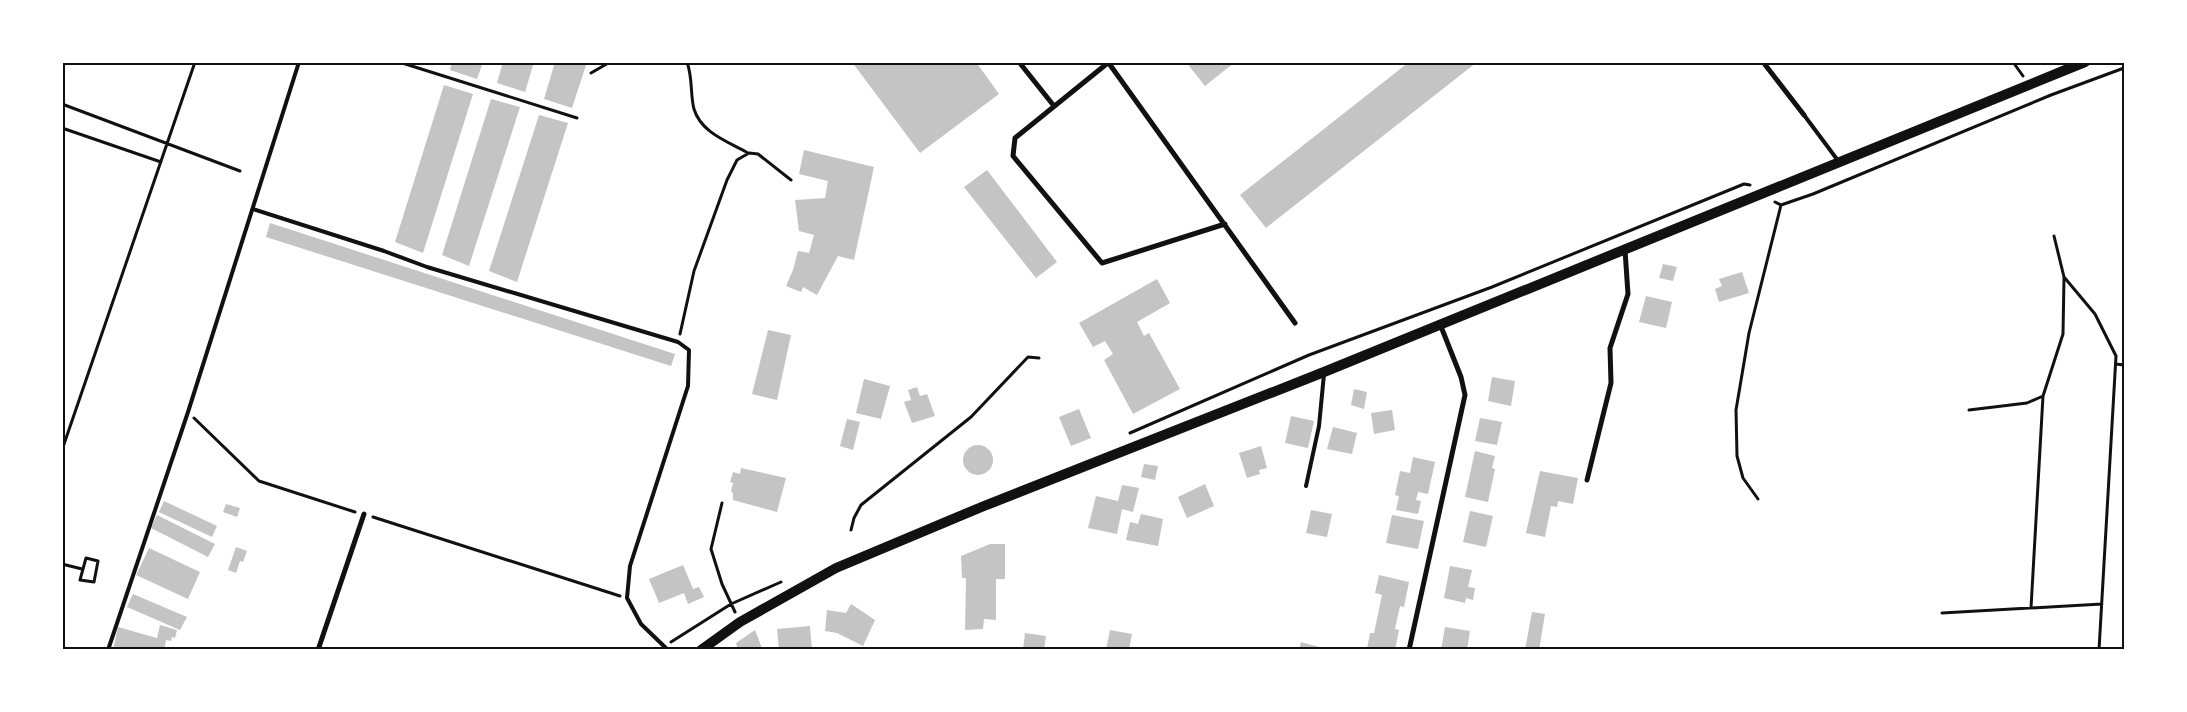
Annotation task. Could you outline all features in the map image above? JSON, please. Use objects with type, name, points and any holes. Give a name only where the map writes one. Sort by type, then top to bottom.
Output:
[{"type":"main road","points":[[701,650],[740,622],[836,568],[984,506],[1324,372],[2085,62]]},
{"type":"street","points":[[1019,62],[1054,106]]},
{"type":"street","points":[[1763,62],[1804,115]]},
{"type":"street","points":[[1225,224],[1102,262],[1014,156],[1015,138],[1108,63],[1225,224],[1295,323]]},
{"type":"street","points":[[1587,480],[1610,383],[1610,348],[1628,294],[1625,249]]},
{"type":"street","points":[[1409,650],[1465,395],[1461,377],[1440,324]]},
{"type":"street","points":[[318,650],[364,514]]},
{"type":"lane","points":[[108,650],[188,412],[299,62]]},
{"type":"lane","points":[[1804,115],[1839,162]]},
{"type":"lane","points":[[253,209],[384,251],[427,267],[678,342],[689,350],[688,386],[630,566],[627,598],[641,624],[668,650]]},
{"type":"lane","points":[[1306,486],[1319,426],[1324,372]]},
{"type":"path","points":[[62,450],[195,62]]},
{"type":"path","points":[[399,62],[577,118]]},
{"type":"path","points":[[591,73],[610,62]]},
{"type":"path","points":[[687,62],[692,77],[694,109],[701,124],[712,133],[749,153],[758,154],[791,180]]},
{"type":"path","points":[[1781,206],[2051,95],[2124,68]]},
{"type":"path","points":[[62,104],[168,142],[240,171]]},
{"type":"path","points":[[62,128],[161,162]]},
{"type":"path","points":[[678,342],[694,271],[727,180],[736,160],[749,153]]},
{"type":"path","points":[[1309,355],[1492,287],[1744,184],[1749,184],[1760,194],[1781,206]]},
{"type":"path","points":[[1758,498],[1744,478],[1737,456],[1736,410],[1750,333],[1781,206]]},
{"type":"path","points":[[2031,608],[2043,396],[2063,334],[2064,277],[2054,236]]},
{"type":"path","points":[[2064,277],[2095,314],[2116,356],[2099,650]]},
{"type":"path","points":[[851,530],[854,518],[862,505],[971,417],[1028,357],[1039,358]]},
{"type":"path","points":[[2116,364],[2124,365]]},
{"type":"path","points":[[1969,410],[2027,403],[2043,396]]},
{"type":"path","points":[[188,412],[259,481],[627,598]]},
{"type":"path","points":[[722,504],[711,550],[722,584],[740,622]]},
{"type":"path","points":[[86,558],[98,561],[94,582],[80,580],[82,569],[86,558]]},
{"type":"path","points":[[62,564],[82,569]]},
{"type":"path","points":[[1942,613],[2102,604]]},
{"type":"building","points":[[452,62],[483,62],[477,79],[450,70]]},
{"type":"building","points":[[503,62],[534,62],[525,92],[497,83]]},
{"type":"building","points":[[555,62],[587,62],[572,108],[544,99]]},
{"type":"building","points":[[852,62],[976,62],[999,94],[920,153]]},
{"type":"building","points":[[1186,62],[1235,62],[1205,86]]},
{"type":"building","points":[[1409,62],[1477,62],[1266,228],[1240,195]]},
{"type":"building","points":[[444,85],[473,94],[423,253],[395,242]]},
{"type":"building","points":[[491,99],[520,107],[469,266],[442,255]]},
{"type":"building","points":[[539,115],[568,123],[517,282],[489,271]]},
{"type":"building","points":[[804,150],[874,167],[854,260],[838,256],[817,295],[803,287],[801,292],[786,286],[798,251],[809,253],[814,235],[799,231],[795,200],[825,198],[828,181],[799,174]]},
{"type":"building","points":[[987,170],[1057,262],[1036,278],[964,187]]},
{"type":"building","points":[[270,223],[675,354],[671,366],[266,237]]},
{"type":"building","points":[[1663,264],[1677,267],[1673,281],[1659,278]]},
{"type":"building","points":[[1742,272],[1749,293],[1719,302],[1715,289],[1722,286],[1719,279]]},
{"type":"building","points":[[1157,279],[1170,303],[1137,322],[1144,336],[1149,333],[1180,389],[1133,414],[1104,360],[1113,354],[1105,341],[1093,347],[1079,323]]},
{"type":"building","points":[[1646,296],[1672,302],[1666,328],[1639,322]]},
{"type":"building","points":[[768,330],[791,335],[777,400],[752,394]]},
{"type":"building","points":[[1492,377],[1515,381],[1511,406],[1488,401]]},
{"type":"building","points":[[864,379],[890,386],[881,419],[856,413]]},
{"type":"building","points":[[917,387],[920,396],[927,394],[935,416],[912,423],[904,402],[911,400],[908,390]]},
{"type":"building","points":[[1354,389],[1367,392],[1364,409],[1351,405]]},
{"type":"building","points":[[1079,409],[1091,438],[1071,446],[1059,417]]},
{"type":"building","points":[[1392,410],[1395,430],[1374,434],[1371,413]]},
{"type":"building","points":[[1291,416],[1314,421],[1308,448],[1285,443]]},
{"type":"building","points":[[1480,418],[1502,422],[1497,445],[1475,441]]},
{"type":"building","points":[[847,419],[860,422],[853,450],[840,446]]},
{"type":"building","points":[[1333,427],[1357,433],[1352,454],[1327,449]]},
{"type":"building","points":[[978,445],[988,450],[993,460],[988,470],[978,475],[968,470],[963,460],[968,450]]},
{"type":"building","points":[[1261,446],[1267,468],[1259,470],[1260,474],[1247,478],[1239,453]]},
{"type":"building","points":[[1475,451],[1495,456],[1492,468],[1495,469],[1488,502],[1465,497]]},
{"type":"building","points":[[1413,457],[1435,462],[1428,494],[1418,492],[1416,500],[1421,501],[1418,514],[1396,510],[1399,496],[1395,495],[1400,471],[1410,473]]},
{"type":"building","points":[[1144,464],[1158,466],[1155,480],[1141,477]]},
{"type":"building","points":[[741,468],[786,478],[777,512],[733,500],[733,493],[731,492],[733,483],[730,482],[733,472],[740,474]]},
{"type":"building","points":[[1540,471],[1578,478],[1573,504],[1558,501],[1557,507],[1551,506],[1545,537],[1526,533]]},
{"type":"building","points":[[1205,484],[1214,506],[1187,518],[1178,497]]},
{"type":"building","points":[[1122,485],[1139,488],[1133,512],[1122,509],[1117,534],[1088,528],[1096,496],[1118,501]]},
{"type":"building","points":[[164,501],[217,526],[212,537],[159,512]]},
{"type":"building","points":[[226,504],[240,508],[237,517],[223,512]]},
{"type":"building","points":[[1311,510],[1332,514],[1327,537],[1306,533]]},
{"type":"building","points":[[1470,511],[1493,516],[1486,547],[1463,542]]},
{"type":"building","points":[[1141,514],[1163,519],[1158,546],[1126,540],[1130,522],[1138,524]]},
{"type":"building","points":[[157,515],[215,544],[208,557],[151,528]]},
{"type":"building","points":[[1392,515],[1424,521],[1418,549],[1386,543]]},
{"type":"building","points":[[990,544],[1005,544],[1005,579],[996,579],[996,620],[984,619],[983,629],[965,630],[966,578],[962,578],[961,556]]},
{"type":"building","points":[[236,547],[247,551],[243,562],[240,561],[236,573],[228,570]]},
{"type":"building","points":[[149,548],[200,572],[188,599],[136,575]]},
{"type":"building","points":[[683,565],[693,589],[699,587],[704,597],[688,604],[684,593],[659,603],[649,579]]},
{"type":"building","points":[[1450,566],[1472,570],[1468,587],[1475,588],[1473,600],[1466,598],[1465,603],[1444,598]]},
{"type":"building","points":[[1379,575],[1409,582],[1404,607],[1400,606],[1395,629],[1399,630],[1395,650],[1367,649],[1370,633],[1374,633],[1382,595],[1375,593]]},
{"type":"building","points":[[133,594],[187,617],[180,630],[127,607]]},
{"type":"building","points":[[851,604],[875,620],[863,646],[837,633],[825,631],[827,610],[846,613]]},
{"type":"building","points":[[1532,612],[1545,614],[1539,650],[1525,650]]},
{"type":"building","points":[[160,625],[177,630],[175,638],[172,637],[171,641],[166,640],[164,650],[113,650],[118,627],[157,638]]},
{"type":"building","points":[[810,626],[812,650],[779,650],[777,629]]},
{"type":"building","points":[[1445,627],[1470,631],[1467,650],[1441,650]]},
{"type":"building","points":[[755,630],[762,648],[738,650],[736,643]]},
{"type":"building","points":[[1110,630],[1132,634],[1129,650],[1106,650]]},
{"type":"building","points":[[1025,633],[1046,636],[1044,650],[1023,650]]},
{"type":"building","points":[[1301,642],[1319,647],[1319,650],[1299,650]]}]
